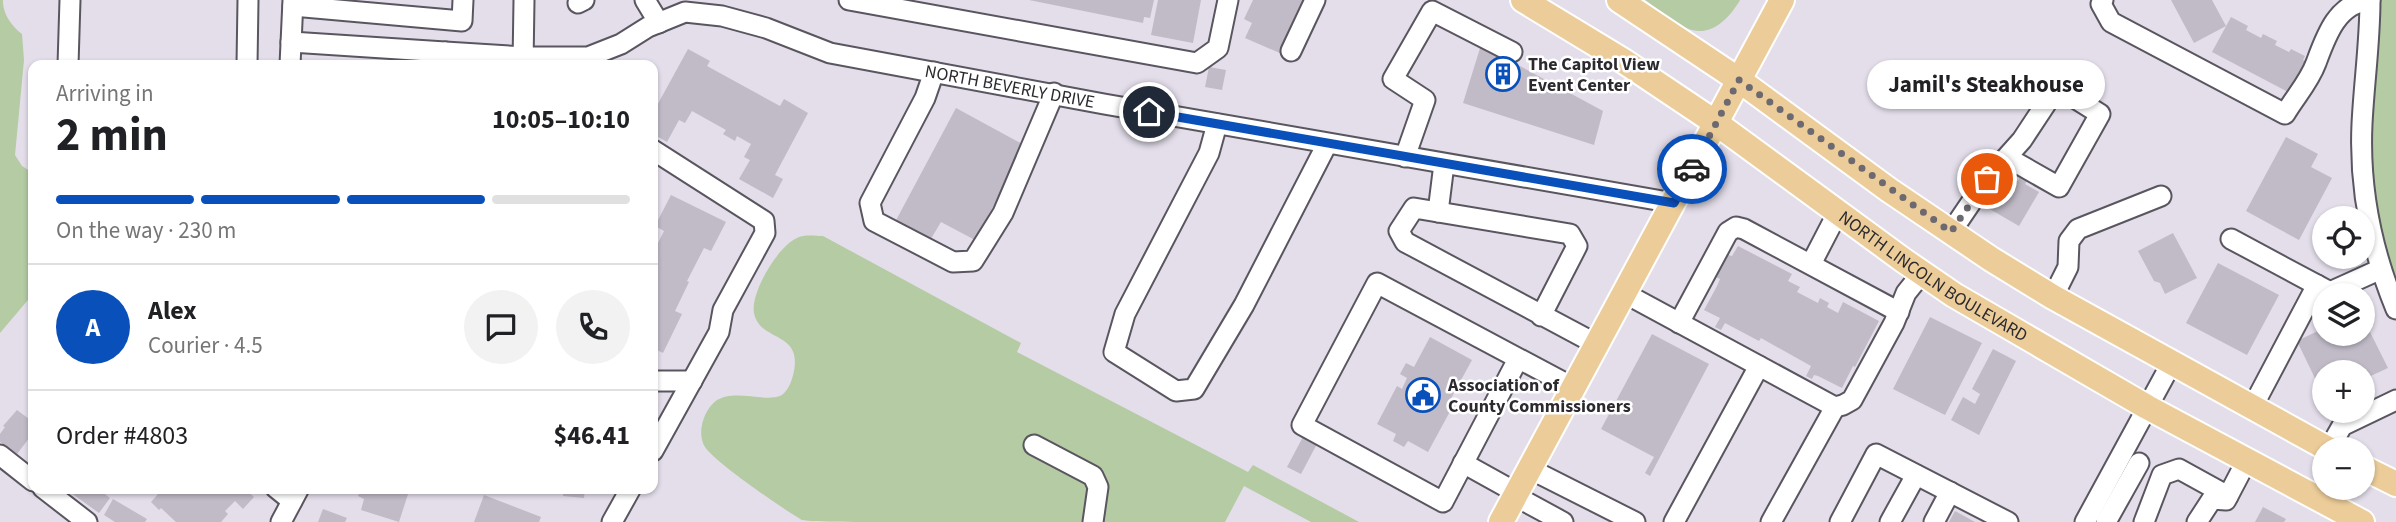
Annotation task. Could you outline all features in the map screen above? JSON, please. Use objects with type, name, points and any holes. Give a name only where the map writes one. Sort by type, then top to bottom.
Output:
[{"type":"main road","name":"NORTH LINCOLN BOULEVARD","points":[[1523,0],[1622,60],[1716,123],[1922,272],[2013,330],[2147,407],[2247,460],[2332,515],[2362,522]]},
{"type":"main road","points":[[1619,0],[1739,80],[1951,232],[2053,297],[2312,440]]},
{"type":"main road","points":[[1501,522],[1783,0]]},
{"type":"main road","points":[[2375,474],[2396,484]]},
{"type":"street","points":[[68,60],[71,0]]},
{"type":"street","points":[[247,60],[248,0]]},
{"type":"street","points":[[446,57],[462,21],[463,0]]},
{"type":"street","points":[[524,0],[524,60]]},
{"type":"street","points":[[579,0],[578,3],[584,0]]},
{"type":"street","points":[[645,0],[659,23]]},
{"type":"street","points":[[849,0],[1198,63],[1218,48],[1228,0]]},
{"type":"street","points":[[1291,51],[1315,0]]},
{"type":"street","points":[[2103,0],[2101,4],[2111,22],[2285,114],[2296,100],[2334,23],[2351,4],[2370,0],[2361,152],[2369,219],[2381,269],[2396,309]]},
{"type":"street","points":[[290,60],[293,3],[462,21]]},
{"type":"street","name":"NORTH BEVERLY DRIVE","points":[[540,60],[588,57],[621,44],[684,6],[766,28],[830,53],[1327,144],[1674,203]]},
{"type":"street","points":[[1405,157],[1425,100],[1393,79],[1432,11],[1512,52]]},
{"type":"street","name":"NORTH BEVERLY DRIVE","points":[[291,42],[504,60]]},
{"type":"street","points":[[934,72],[925,98],[870,203],[874,221],[953,262],[973,261],[1003,213],[1054,93]]},
{"type":"street","points":[[1951,232],[1987,179],[2008,158],[2057,87],[2100,114],[2059,187],[2008,158]]},
{"type":"street","points":[[1217,124],[1209,153],[1125,314],[1114,352],[1176,391],[1194,389],[1244,305],[1327,144]]},
{"type":"street","points":[[658,153],[764,221],[765,233],[723,310],[719,332],[658,441]]},
{"type":"street","points":[[1438,212],[1444,164]]},
{"type":"street","points":[[2053,297],[2064,278],[2073,234],[2087,225],[2161,196]]},
{"type":"street","points":[[1541,316],[1577,246],[1570,234],[1414,208],[1399,231],[1405,242],[1541,316],[1598,345]]},
{"type":"street","points":[[1811,264],[1838,212]]},
{"type":"street","points":[[1679,323],[1728,232],[1736,228],[1744,229],[1899,312]]},
{"type":"street","points":[[2231,239],[2313,283]]},
{"type":"street","points":[[2350,283],[2381,269]]},
{"type":"street","points":[[1626,294],[1835,407],[1852,400],[1899,312],[1906,293],[1922,272]]},
{"type":"street","points":[[1518,359],[1443,502],[1302,425],[1377,283],[1574,388]]},
{"type":"street","points":[[2252,408],[2312,294]]},
{"type":"street","points":[[2106,522],[2131,459],[2147,407],[2171,364]]},
{"type":"street","points":[[1674,522],[1759,366]]},
{"type":"street","points":[[658,381],[692,381]]},
{"type":"street","points":[[2336,437],[2342,426],[2396,400]]},
{"type":"street","points":[[1771,522],[1835,407]]},
{"type":"street","points":[[1034,445],[1093,475],[1098,487],[1093,522]]},
{"type":"street","points":[[1840,522],[1876,454],[2008,522]]},
{"type":"street","points":[[0,455],[28,477]]},
{"type":"street","points":[[2131,459],[2162,475],[2179,469],[2220,497]]},
{"type":"street","points":[[2085,522],[2131,459]]},
{"type":"street","points":[[2197,522],[2220,497],[2247,460]]},
{"type":"street","points":[[1463,463],[1563,522]]},
{"type":"street","points":[[1530,469],[1635,522]]},
{"type":"street","points":[[1890,522],[1916,475]]},
{"type":"street","points":[[2144,522],[2162,475]]},
{"type":"street","points":[[1934,522],[1950,492]]},
{"type":"street","points":[[51,494],[87,522]]},
{"type":"street","points":[[612,522],[628,494]]},
{"type":"street","points":[[281,522],[296,495]]},
{"type":"green space","points":[[0,0],[3,0],[8,19],[22,34],[24,60],[15,155],[28,170],[28,300],[0,333]]},
{"type":"green space","points":[[1645,0],[1740,0],[1720,23],[1700,31],[1681,25]]},
{"type":"green space","points":[[2379,0],[2396,0],[2396,282],[2383,238],[2373,171],[2372,102]]},
{"type":"green space","points":[[823,236],[1021,343],[1017,352],[1248,472],[1253,465],[1359,522],[1311,522],[1244,486],[1225,522],[802,520],[722,464],[705,447],[701,428],[708,409],[717,400],[732,396],[780,396],[788,389],[795,363],[793,352],[788,344],[758,323],[754,313],[756,294],[774,260],[790,243],[800,237]]},
{"type":"building","points":[[1029,0],[1154,0],[1150,18],[1144,17],[1143,23]]},
{"type":"building","points":[[1158,0],[1201,0],[1193,43],[1151,35]]},
{"type":"building","points":[[1253,0],[1306,0],[1282,54],[1245,38],[1252,23],[1244,19]]},
{"type":"building","points":[[2171,0],[2212,0],[2226,26],[2194,43]]},
{"type":"building","points":[[2231,17],[2248,26],[2246,30],[2261,38],[2263,34],[2277,41],[2275,45],[2305,56],[2303,60],[2307,62],[2290,93],[2212,52]]},
{"type":"building","name":"The Capitol View Event Center","points":[[1481,45],[1603,111],[1594,145],[1463,103]]},
{"type":"building","points":[[688,49],[710,61],[707,66],[780,106],[784,99],[808,113],[775,175],[783,179],[773,198],[739,179],[750,160],[744,157],[751,144],[737,136],[735,141],[723,134],[726,130],[692,111],[685,123],[679,120],[667,142],[658,137],[658,104]]},
{"type":"building","points":[[1209,67],[1226,70],[1222,90],[1205,87]]},
{"type":"building","points":[[956,108],[1026,146],[975,240],[941,222],[929,242],[894,224]]},
{"type":"building","points":[[2286,137],[2318,154],[2311,167],[2332,178],[2317,206],[2312,206],[2312,216],[2299,240],[2246,211]]},
{"type":"building","points":[[2007,174],[2018,181],[2021,175],[2028,179],[2025,184],[2039,192],[2019,226],[1988,208]]},
{"type":"building","points":[[671,195],[726,222],[711,251],[704,248],[687,281],[689,282],[675,311],[682,314],[663,353],[658,350],[658,243],[664,231],[658,228],[658,220]]},
{"type":"building","points":[[2173,233],[2197,278],[2165,294],[2160,283],[2154,281],[2138,251]]},
{"type":"building","points":[[1738,246],[1792,274],[1788,281],[1800,287],[1797,292],[1818,303],[1820,298],[1829,303],[1827,307],[1838,313],[1843,302],[1879,321],[1842,388],[1818,376],[1814,375],[1812,379],[1806,376],[1811,366],[1761,338],[1759,341],[1725,323],[1721,330],[1715,327],[1720,318],[1704,310],[1720,279],[1716,277],[1728,255],[1732,256]]},
{"type":"building","points":[[2218,263],[2279,295],[2247,355],[2186,323]]},
{"type":"building","points":[[1930,317],[1982,343],[1945,415],[1893,389]]},
{"type":"building","points":[[1652,334],[1709,364],[1650,476],[1645,473],[1654,457],[1601,429]]},
{"type":"building","points":[[2312,334],[2312,346],[2375,346],[2375,342],[2388,368],[2375,374],[2375,360],[2312,360],[2312,372],[2297,341]]},
{"type":"building","name":"Association of County Commissioners","points":[[1430,337],[1472,360],[1449,402],[1454,404],[1428,452],[1408,441],[1404,447],[1393,441],[1396,434],[1377,424],[1397,386],[1402,389],[1407,378],[1400,374],[1406,363],[1414,367]]},
{"type":"building","points":[[1993,349],[2016,361],[1979,435],[1951,420],[1963,397],[1975,404],[1980,394],[1972,389]]},
{"type":"building","points":[[17,410],[28,418],[28,440],[17,454],[0,442],[0,434],[5,427],[3,426]]},
{"type":"building","points":[[1304,435],[1318,442],[1301,474],[1287,467]]},
{"type":"building","points":[[73,494],[105,494],[110,498],[99,513]]},
{"type":"building","points":[[158,494],[250,494],[254,497],[243,509],[235,501],[225,511],[228,514],[221,522],[176,522],[151,502]]},
{"type":"building","points":[[408,494],[399,522],[361,510],[364,499],[358,496]]},
{"type":"building","points":[[563,494],[584,494],[584,498]]},
{"type":"building","points":[[484,495],[541,517],[539,522],[474,522]]},
{"type":"building","points":[[113,499],[147,519],[145,522],[115,522],[104,515]]},
{"type":"building","points":[[2263,507],[2286,519],[2284,522],[2255,522]]},
{"type":"building","points":[[323,509],[347,518],[345,522],[318,522]]},
{"type":"building","points":[[1955,511],[1975,522],[1949,522]]},
{"type":"way so far","points":[[1692,169],[1739,80],[1951,232],[1987,179]]},
{"type":"place","name":"The Capitol View Event Center","points":[[1503,74]]},
{"type":"place","name":"Jamil's Steakhouse","points":[[1987,179]]},
{"type":"place","name":"Association of County Commissioners","points":[[1423,395]]},
{"type":"route","points":[[1149,112],[1674,203],[1692,169]]}]
